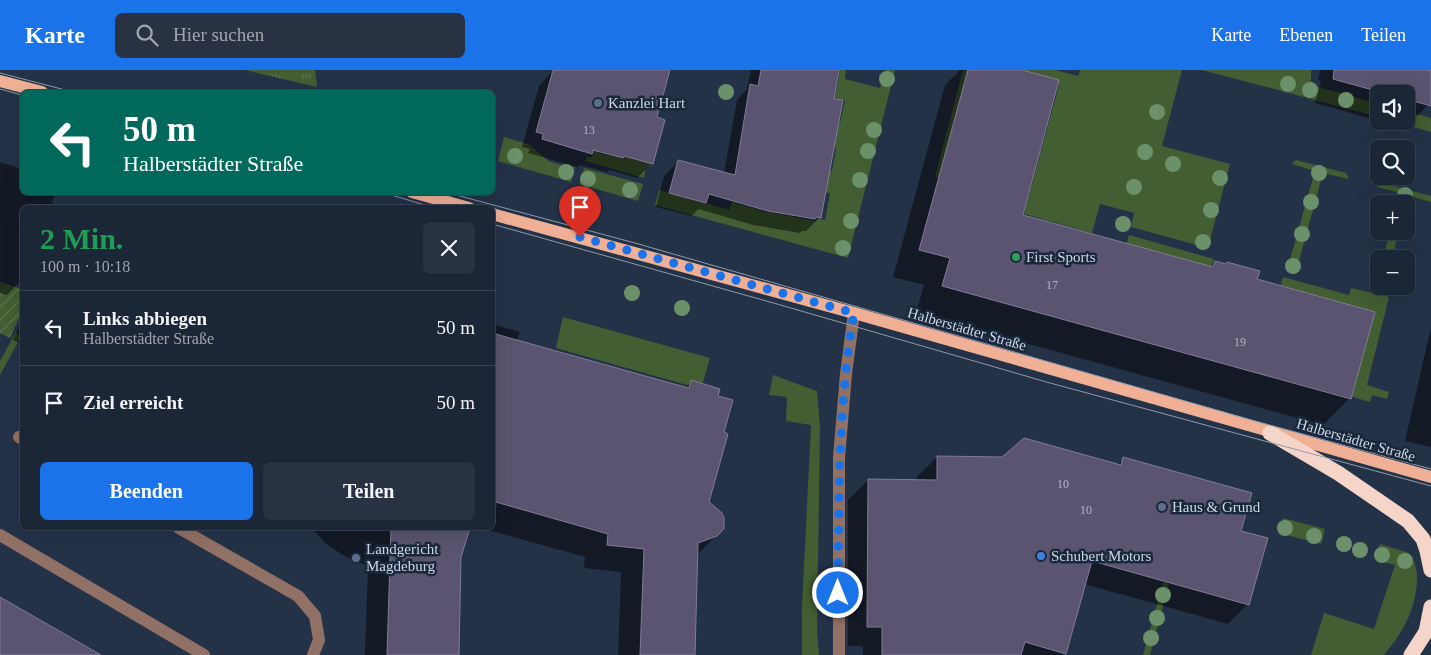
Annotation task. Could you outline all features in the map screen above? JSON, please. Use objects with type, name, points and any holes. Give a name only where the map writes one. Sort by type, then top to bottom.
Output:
[{"type":"highway","points":[[1270,433],[1338,472],[1408,521],[1423,539],[1431,570]]},
{"type":"highway","points":[[1411,655],[1428,628],[1431,607]]},
{"type":"main road","points":[[0,81],[34,90]]},
{"type":"main road","points":[[423,195],[458,205]]},
{"type":"main road","name":"Halberstädter Straße","points":[[495,215],[854,313],[1431,478]]},
{"type":"street","points":[[839,655],[839,458],[846,374],[854,313]]},
{"type":"street","points":[[182,530],[298,596],[315,616],[319,640],[313,655]]},
{"type":"street","points":[[0,535],[204,655]]},
{"type":"green space","points":[[245,70],[315,70],[317,87]]},
{"type":"green space","points":[[840,70],[846,70],[845,79],[880,88],[885,70],[895,70],[848,258],[655,205],[659,190],[729,210],[732,202],[767,212],[816,221],[817,218],[825,220],[830,193],[822,192],[823,170],[832,171],[836,147],[827,145],[831,122],[840,123],[845,100],[835,98]]},
{"type":"green space","points":[[963,70],[971,70],[941,178],[935,177]]},
{"type":"green space","points":[[1006,70],[1055,70],[1078,76],[1080,70],[1182,70],[1162,146],[1230,164],[1208,248],[1131,227],[1134,213],[1100,204],[1092,233],[1024,214],[1059,85]]},
{"type":"green space","points":[[1202,70],[1311,70],[1311,81],[1318,87],[1370,101],[1370,115]]},
{"type":"green space","points":[[1415,114],[1431,118],[1431,132],[1415,127]]},
{"type":"green space","points":[[658,136],[650,166],[646,168],[644,178],[585,161],[587,157],[592,157],[594,148],[600,149],[599,153],[623,159],[624,156],[643,161],[649,138]]},
{"type":"green space","points":[[504,137],[528,144],[549,161],[567,167],[575,167],[571,182],[498,161]]},
{"type":"green space","points":[[1296,160],[1346,173],[1349,179],[1323,173],[1296,272],[1287,270],[1315,171],[1292,164]]},
{"type":"green space","points":[[584,168],[643,184],[638,201],[579,184]]},
{"type":"green space","points":[[1380,185],[1390,185],[1431,196],[1431,202],[1415,197],[1415,195],[1400,195],[1401,193],[1377,187]]},
{"type":"green space","points":[[1129,235],[1214,259],[1210,272],[1120,265]]},
{"type":"green space","points":[[1388,240],[1397,240],[1394,250],[1385,250]]},
{"type":"green space","points":[[1283,277],[1349,295],[1351,288],[1370,292],[1370,295],[1389,297],[1367,385],[1389,392],[1387,399],[1372,395],[1370,402],[1346,395],[1279,291]]},
{"type":"green space","points":[[0,282],[20,288],[20,316],[10,338],[0,333]]},
{"type":"green space","points":[[563,317],[710,358],[701,389],[556,348]]},
{"type":"green space","points":[[16,332],[20,334],[20,339],[0,375],[0,361]]},
{"type":"green space","points":[[773,375],[817,391],[820,427],[817,631],[819,655],[802,655],[802,606],[811,425],[786,421],[787,397],[769,395]]},
{"type":"green space","points":[[1283,518],[1325,529],[1321,544],[1279,533]]},
{"type":"green space","points":[[1380,544],[1409,553],[1414,561],[1417,580],[1414,602],[1400,633],[1384,655],[1311,655],[1324,613],[1374,629],[1395,565],[1376,560]]},
{"type":"green space","points":[[1163,582],[1169,584],[1150,655],[1143,655]]},
{"type":"building","points":[[553,70],[670,70],[657,117],[665,120],[653,164],[593,150],[592,154],[542,139],[543,134],[536,132]]},
{"type":"building","points":[[761,70],[839,70],[834,99],[843,100],[821,218],[816,217],[815,219],[768,211],[709,194],[706,203],[669,193],[678,160],[735,175],[750,84],[758,86]]},
{"type":"building","points":[[968,70],[1022,70],[1059,80],[1023,215],[1213,267],[1215,261],[1226,264],[1227,262],[1260,271],[1257,279],[1375,312],[1351,399],[942,286],[950,258],[919,250]]},
{"type":"building","points":[[1334,70],[1431,70],[1431,106],[1415,102],[1415,85],[1370,85],[1370,89],[1333,79]]},
{"type":"building","points":[[495,334],[689,388],[691,380],[720,389],[718,396],[733,400],[724,432],[728,434],[709,502],[722,513],[724,529],[717,536],[698,543],[695,655],[640,655],[644,549],[607,545],[608,534],[495,502]]},
{"type":"building","points":[[1024,438],[1121,465],[1123,457],[1252,493],[1241,531],[1268,538],[1249,605],[1092,561],[1066,654],[1025,642],[1021,655],[882,655],[882,627],[867,627],[868,479],[937,480],[937,456],[1002,457]]},
{"type":"building","points":[[391,530],[469,530],[461,557],[459,655],[387,655]]},
{"type":"building","points":[[0,597],[101,655],[0,655]]},
{"type":"tram line","points":[[0,73],[65,90]]},
{"type":"tram line","points":[[0,89],[20,94]]},
{"type":"tram line","points":[[391,195],[425,205]]},
{"type":"tram line","points":[[456,195],[493,205]]},
{"type":"tram line","points":[[495,205],[635,243],[1251,420],[1431,469]]},
{"type":"tram line","points":[[495,225],[1050,383],[1431,486]]},
{"type":"place","name":"Kanzlei Hart","points":[[598,103]]},
{"type":"place","name":"First Sports","points":[[1016,257]]},
{"type":"place","name":"Haus & Grund","points":[[1162,507]]},
{"type":"place","name":"Schubert Motors","points":[[1041,556]]},
{"type":"place","name":"Landgericht Magdeburg","points":[[356,558]]},
{"type":"route","points":[[580,237],[854,313],[846,374],[839,458],[838,593]]}]
